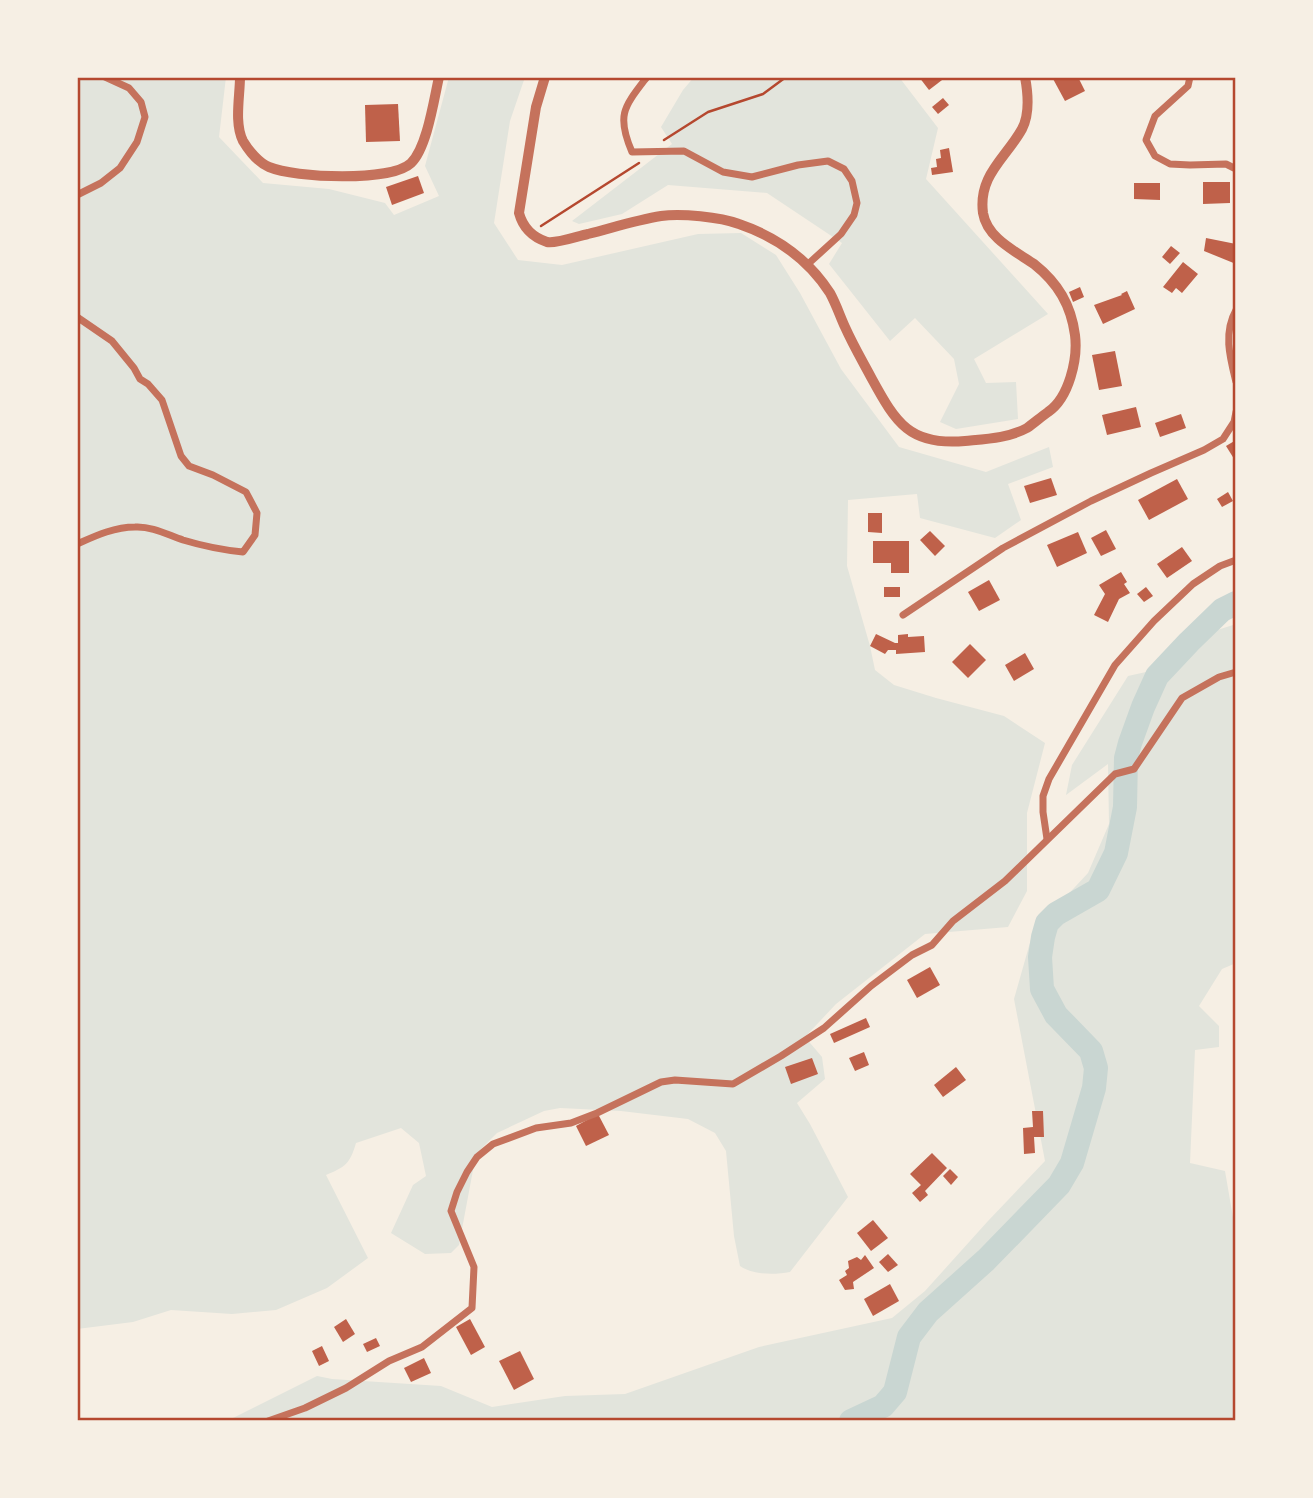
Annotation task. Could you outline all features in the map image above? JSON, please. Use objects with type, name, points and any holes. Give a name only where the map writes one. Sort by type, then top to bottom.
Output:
[{"type":"street","points":[[77,195],[101,183],[120,168],[137,142],[145,117],[142,102],[129,88],[105,77]]},
{"type":"street","points":[[240,77],[239,122],[242,139],[266,166],[282,172],[302,174],[377,175],[410,165],[420,152],[439,77]]},
{"type":"street","points":[[545,77],[533,119],[519,214],[522,225],[530,234],[549,243],[663,216],[705,217],[733,222],[763,232],[788,248],[807,265],[830,294],[852,343],[898,423],[919,436],[945,442],[991,438],[1025,429],[1055,408],[1068,386],[1075,362],[1072,314],[1059,289],[1036,266],[993,234],[984,215],[983,193],[989,176],[1023,127],[1028,103],[1025,77]]},
{"type":"street","points":[[647,77],[628,102],[623,118],[624,135],[632,152],[684,151],[723,172],[752,177],[828,160],[844,169],[852,181],[858,203],[854,215],[841,234],[807,265]]},
{"type":"street","points":[[1190,77],[1188,86],[1155,116],[1146,140],[1155,156],[1170,164],[1226,164],[1236,169]]},
{"type":"street","points":[[1236,310],[1229,330],[1229,348],[1236,382]]},
{"type":"street","points":[[77,317],[112,341],[140,379],[162,400],[181,456],[189,466],[246,492],[257,513],[255,535],[243,552],[223,551],[156,530],[136,527],[103,532],[77,544]]},
{"type":"street","points":[[903,615],[1003,548],[1151,472],[1223,439],[1234,422],[1236,412]]},
{"type":"street","points":[[1047,839],[1043,796],[1049,779],[1115,664],[1193,584],[1220,566],[1236,560]]},
{"type":"street","points":[[268,1421],[305,1408],[422,1347],[472,1308],[474,1267],[451,1211],[467,1172],[477,1157],[493,1144],[536,1128],[571,1123],[661,1082],[675,1080],[733,1084],[781,1056],[824,1028],[871,986],[912,955],[932,945],[953,921],[1004,881],[1115,774],[1133,769],[1182,698],[1219,677],[1236,672]]},
{"type":"path","points":[[530,234],[655,152],[664,140],[708,112],[763,94],[786,77]]},
{"type":"shaded area","points":[[77,77],[226,77],[219,137],[263,183],[329,189],[385,203],[394,215],[439,196],[425,166],[449,77],[525,77],[510,121],[494,223],[518,260],[562,265],[698,234],[741,233],[776,255],[841,369],[899,447],[986,472],[1049,447],[1053,467],[1008,484],[1021,520],[995,538],[920,518],[917,494],[848,500],[847,566],[875,670],[894,685],[1004,716],[1045,743],[1027,813],[1027,891],[1008,927],[925,934],[836,1004],[805,1037],[822,1057],[825,1079],[797,1103],[848,1197],[790,1272],[764,1274],[740,1266],[734,1236],[726,1151],[715,1133],[688,1119],[621,1111],[560,1108],[544,1111],[497,1133],[476,1154],[459,1245],[451,1253],[425,1254],[391,1233],[413,1185],[426,1176],[419,1143],[401,1128],[356,1143],[346,1164],[326,1175],[368,1258],[327,1288],[276,1310],[232,1314],[171,1310],[133,1322],[77,1329]]},
{"type":"shaded area","points":[[694,77],[899,77],[938,128],[926,179],[1048,314],[974,359],[986,383],[1016,382],[1018,419],[956,429],[940,422],[959,384],[954,359],[915,318],[890,341],[829,264],[842,243],[767,193],[668,185],[622,214],[579,224],[572,221],[672,144],[661,127]]},
{"type":"shaded area","points":[[1233,625],[1236,627],[1236,963],[1222,969],[1199,1006],[1219,1026],[1219,1047],[1195,1050],[1190,1163],[1225,1171],[1236,1235],[1236,1421],[227,1421],[317,1376],[441,1386],[492,1407],[565,1396],[625,1394],[759,1347],[892,1318],[925,1291],[1045,1161],[1014,999],[1033,932],[1088,873],[1109,824],[1108,764],[1066,795],[1072,765],[1128,676],[1173,666],[1211,632]]},
{"type":"building","points":[[919,77],[946,77],[929,90]]},
{"type":"building","points":[[1052,77],[1078,77],[1085,91],[1065,101]]},
{"type":"building","points":[[943,98],[949,105],[938,114],[932,107]]},
{"type":"building","points":[[398,104],[400,141],[366,142],[365,105]]},
{"type":"building","points":[[949,148],[953,172],[932,175],[931,168],[937,167],[936,159],[941,158],[940,150]]},
{"type":"building","points":[[418,176],[424,193],[392,205],[386,187]]},
{"type":"building","points":[[1203,182],[1230,182],[1230,203],[1203,204]]},
{"type":"building","points":[[1134,183],[1160,183],[1160,200],[1134,199]]},
{"type":"building","points":[[1206,238],[1236,244],[1236,264],[1204,251]]},
{"type":"building","points":[[1171,246],[1180,253],[1170,264],[1162,257]]},
{"type":"building","points":[[1183,262],[1198,274],[1182,293],[1176,288],[1172,293],[1163,287]]},
{"type":"building","points":[[1080,287],[1084,297],[1073,302],[1069,292]]},
{"type":"building","points":[[1127,291],[1135,309],[1103,324],[1094,305]]},
{"type":"building","points":[[1115,351],[1122,386],[1099,390],[1092,355]]},
{"type":"building","points":[[1136,407],[1141,427],[1107,435],[1102,415]]},
{"type":"building","points":[[1181,414],[1186,428],[1160,437],[1155,423]]},
{"type":"building","points":[[1236,440],[1236,462],[1226,446]]},
{"type":"building","points":[[1051,478],[1057,495],[1030,503],[1024,486]]},
{"type":"building","points":[[1177,479],[1188,499],[1149,520],[1138,500]]},
{"type":"building","points":[[1228,492],[1233,501],[1222,507],[1217,499]]},
{"type":"building","points":[[868,513],[882,513],[882,533],[868,532]]},
{"type":"building","points":[[1106,530],[1116,549],[1101,556],[1091,538]]},
{"type":"building","points":[[930,531],[945,546],[935,556],[920,540]]},
{"type":"building","points":[[1078,532],[1087,553],[1057,567],[1047,545]]},
{"type":"building","points":[[873,541],[909,541],[909,573],[891,573],[891,563],[873,563]]},
{"type":"building","points":[[1182,547],[1192,561],[1167,578],[1157,564]]},
{"type":"building","points":[[1121,572],[1130,593],[1119,599],[1108,622],[1094,615],[1105,594],[1099,585]]},
{"type":"building","points":[[989,580],[1000,600],[979,611],[968,592]]},
{"type":"building","points":[[884,587],[900,587],[900,597],[884,597]]},
{"type":"building","points":[[1146,587],[1153,596],[1144,602],[1137,594]]},
{"type":"building","points":[[876,634],[895,643],[898,643],[898,635],[924,636],[925,652],[896,654],[896,650],[888,650],[885,654],[870,646]]},
{"type":"building","points":[[970,644],[986,660],[968,678],[952,662]]},
{"type":"building","points":[[1025,653],[1034,669],[1014,681],[1005,665]]},
{"type":"building","points":[[930,967],[940,985],[917,998],[907,980]]},
{"type":"building","points":[[866,1018],[870,1027],[834,1043],[830,1034]]},
{"type":"building","points":[[864,1052],[869,1065],[855,1071],[849,1058]]},
{"type":"building","points":[[812,1058],[818,1074],[791,1084],[785,1067]]},
{"type":"building","points":[[956,1067],[966,1080],[943,1097],[934,1085]]},
{"type":"building","points":[[1032,1111],[1043,1111],[1044,1137],[1034,1137],[1035,1153],[1024,1154],[1023,1128],[1033,1127]]},
{"type":"building","points":[[598,1114],[609,1135],[586,1146],[576,1126]]},
{"type":"building","points":[[932,1153],[947,1168],[925,1191],[928,1195],[920,1202],[912,1193],[921,1185],[910,1174]]},
{"type":"building","points":[[950,1169],[958,1177],[951,1185],[943,1176]]},
{"type":"building","points":[[873,1220],[888,1238],[871,1251],[857,1233]]},
{"type":"building","points":[[888,1254],[898,1265],[888,1272],[879,1262]]},
{"type":"building","points":[[865,1255],[874,1268],[853,1282],[854,1289],[845,1290],[839,1280],[847,1275],[845,1271],[849,1268],[848,1261],[857,1257],[861,1260]]},
{"type":"building","points":[[890,1284],[899,1301],[873,1316],[864,1299]]},
{"type":"building","points":[[346,1319],[355,1334],[343,1342],[334,1327]]},
{"type":"building","points":[[470,1319],[485,1347],[471,1355],[456,1327]]},
{"type":"building","points":[[376,1338],[380,1346],[367,1352],[363,1344]]},
{"type":"building","points":[[322,1346],[329,1361],[319,1366],[312,1351]]},
{"type":"building","points":[[520,1351],[534,1379],[514,1390],[499,1361]]},
{"type":"building","points":[[424,1358],[431,1373],[411,1382],[404,1368]]},
{"type":"waterway","points":[[851,1421],[883,1406],[895,1392],[909,1337],[928,1312],[986,1260],[1059,1185],[1072,1163],[1094,1088],[1096,1068],[1091,1051],[1056,1015],[1042,989],[1040,957],[1047,923],[1056,914],[1098,890],[1116,853],[1125,807],[1126,758],[1143,707],[1157,676],[1222,610],[1236,603]]}]
